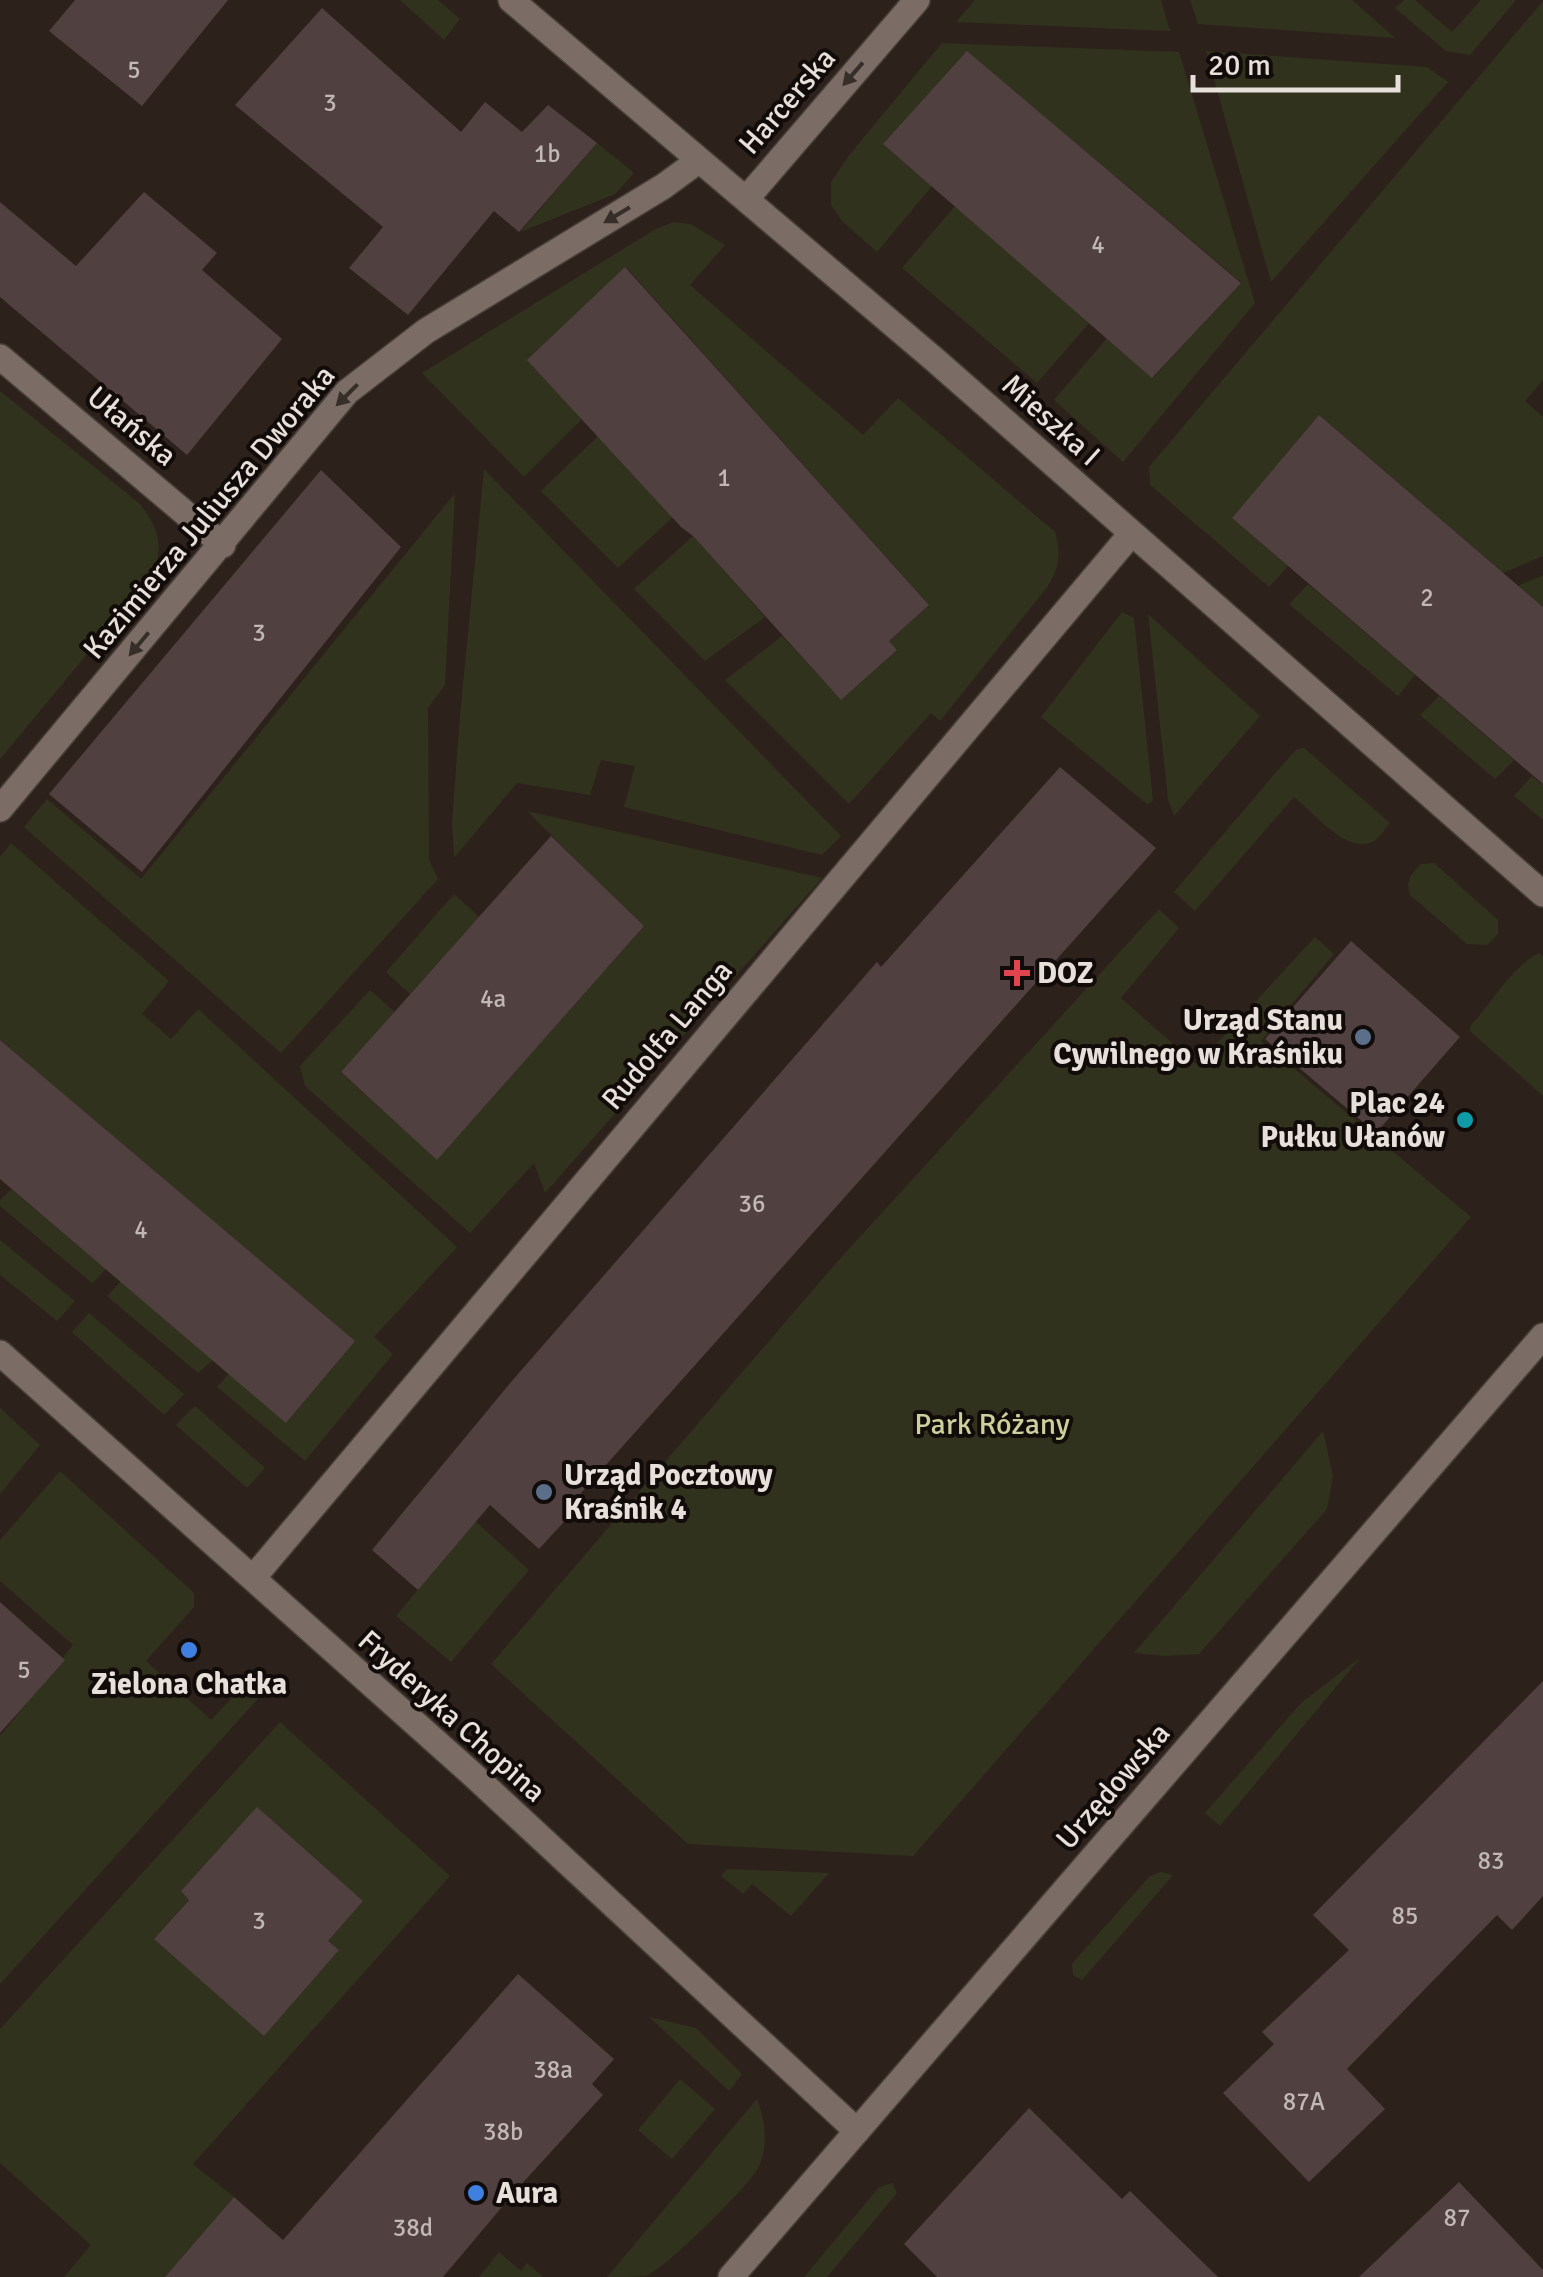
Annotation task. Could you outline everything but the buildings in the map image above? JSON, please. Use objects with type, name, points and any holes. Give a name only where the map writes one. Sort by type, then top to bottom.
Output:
[{"type":"street","name":"Mieszka I","points":[[511,0],[698,161],[747,198],[1543,894]]},
{"type":"street","name":"Harcerska","points":[[747,198],[916,0]]},
{"type":"street","name":"Kazimierza Juliusza Dworaka","points":[[0,809],[347,392],[426,332],[664,186],[698,161]]},
{"type":"street","name":"Ułańska","points":[[0,357],[222,545]]},
{"type":"street","name":"Rudolfa Langa","points":[[254,1578],[1131,534]]},
{"type":"street","name":"Urzędowska","points":[[731,2277],[1543,1336]]},
{"type":"street","name":"Fryderyka Chopina","points":[[0,1353],[719,2000],[857,2131]]},
{"type":"green space","points":[[400,0],[438,0],[460,19],[444,40]]},
{"type":"green space","points":[[975,0],[1161,0],[1170,31],[956,22]]},
{"type":"green space","points":[[1190,0],[1352,0],[1395,38],[1198,24]]},
{"type":"green space","points":[[1404,0],[1415,0],[1452,32],[1481,0],[1516,0],[1470,55],[1446,51],[1395,8]]},
{"type":"green space","points":[[1543,1],[1543,380],[1525,401],[1543,417],[1543,556],[1503,573],[1319,415],[1232,518],[1288,566],[1269,587],[1150,485],[1149,467]]},
{"type":"green space","points":[[942,43],[1179,52],[1255,303],[1123,462],[1054,400],[1108,337],[1153,378],[1241,282],[967,52],[883,144],[932,186],[877,252],[842,221],[831,205],[831,182]]},
{"type":"green space","points":[[1206,51],[1427,67],[1448,82],[1271,282]]},
{"type":"green space","points":[[597,143],[634,173],[615,194],[520,232]]},
{"type":"green space","points":[[955,206],[1090,322],[1037,383],[902,268]]},
{"type":"green space","points":[[673,222],[691,224],[725,245],[690,285],[863,435],[898,398],[1055,532],[1058,560],[1048,586],[940,721],[931,713],[849,804],[725,680],[782,636],[841,700],[897,650],[889,641],[929,605],[626,267],[528,360],[582,419],[524,477],[422,373]]},
{"type":"green space","points":[[0,391],[139,503],[155,529],[158,555],[152,576],[0,759]]},
{"type":"green space","points":[[598,436],[673,517],[618,568],[541,491]]},
{"type":"green space","points":[[484,469],[841,836],[822,855],[624,807],[635,766],[601,760],[590,795],[517,783],[454,858],[452,822],[460,715]]},
{"type":"green space","points":[[455,493],[445,685],[428,708],[429,860],[438,879],[281,1053],[24,827],[47,799],[141,879]]},
{"type":"green space","points":[[693,536],[765,617],[705,661],[634,589]]},
{"type":"green space","points":[[1543,575],[1543,607],[1518,586]]},
{"type":"green space","points":[[1308,584],[1415,675],[1398,696],[1289,604]]},
{"type":"green space","points":[[1122,612],[1134,618],[1153,801],[1147,804],[1041,717]]},
{"type":"green space","points":[[1148,614],[1260,716],[1174,816],[1168,799]]},
{"type":"green space","points":[[1439,696],[1514,760],[1495,779],[1420,715]]},
{"type":"green space","points":[[1304,748],[1390,823],[1374,841],[1352,842],[1331,830],[1294,797],[1195,911],[1174,892],[1290,756]]},
{"type":"green space","points":[[1532,776],[1543,785],[1543,820],[1514,796]]},
{"type":"green space","points":[[527,811],[822,878],[545,1193],[534,1163],[470,1233],[305,1086],[300,1066],[370,990],[395,1012],[341,1073],[437,1159],[643,927]]},
{"type":"green space","points":[[11,843],[169,981],[142,1014],[171,1039],[198,1009],[457,1247],[374,1337],[393,1354],[305,1461],[217,1387],[229,1373],[287,1422],[354,1341],[0,1040],[0,857]]},
{"type":"green space","points":[[1434,863],[1498,920],[1498,934],[1487,945],[1467,944],[1410,895],[1409,882],[1414,871],[1421,864]]},
{"type":"green space","points":[[454,894],[479,917],[410,994],[386,972]]},
{"type":"green space","name":"Park Różany","points":[[1159,909],[1179,928],[1121,998],[1197,1065],[1315,937],[1334,954],[1261,1041],[1471,1217],[913,1856],[688,1844],[491,1664],[837,1262]]},
{"type":"green space","points":[[1539,953],[1543,957],[1543,1096],[1470,1031],[1511,976]]},
{"type":"green space","points":[[11,1189],[106,1269],[92,1283],[0,1206],[0,1200]]},
{"type":"green space","points":[[0,1240],[75,1301],[57,1321],[0,1275]]},
{"type":"green space","points":[[121,1281],[213,1360],[198,1373],[107,1296]]},
{"type":"green space","points":[[89,1313],[184,1394],[164,1415],[72,1332]]},
{"type":"green space","points":[[195,1406],[265,1468],[247,1488],[176,1425]]},
{"type":"green space","points":[[0,1408],[40,1445],[0,1494]]},
{"type":"green space","points":[[1323,1431],[1333,1476],[1327,1509],[1199,1654],[1134,1653]]},
{"type":"green space","points":[[60,1471],[194,1593],[194,1607],[146,1661],[211,1720],[260,1668],[274,1681],[0,1984],[0,1736],[73,1645],[0,1581],[0,1540]]},
{"type":"green space","points":[[430,1480],[529,1570],[451,1662],[396,1616],[442,1561],[396,1520]]},
{"type":"green space","points":[[1361,1657],[1220,1826],[1205,1813],[1301,1703]]},
{"type":"green space","points":[[280,1722],[450,1876],[193,2164],[234,2197],[165,2277],[64,2277],[91,2245],[0,2163],[0,2029]],"holes":[[[257,1808],[362,1901],[328,1941],[338,1951],[264,2035],[154,1939],[189,1899],[181,1891]]]},
{"type":"green space","points":[[727,1869],[829,1873],[791,1916],[752,1884],[743,1894],[721,1876]]},
{"type":"green space","points":[[1161,1872],[1173,1875],[1082,1980],[1073,1975],[1072,1964],[1076,1959],[1150,1876]]},
{"type":"green space","points":[[649,2017],[696,2028],[742,2074],[729,2091]]},
{"type":"green space","points":[[680,2079],[715,2109],[672,2159],[638,2130]]},
{"type":"green space","points":[[757,2099],[765,2143],[751,2178],[706,2226],[656,2270],[646,2276],[607,2277]]},
{"type":"green space","points":[[892,2183],[897,2193],[827,2277],[804,2277],[879,2187]]},
{"type":"green space","points":[[499,2252],[521,2271],[527,2263],[543,2277],[479,2277]]},
{"type":"place","name":"DOZ","points":[[1017,973]]},
{"type":"place","name":"Urząd Stanu Cywilnego w Kraśniku","points":[[1363,1037]]},
{"type":"place","name":"Plac 24 Pułku Ułanów","points":[[1465,1120]]},
{"type":"place","name":"Urząd Pocztowy Kraśnik 4","points":[[544,1492]]},
{"type":"place","name":"Zielona Chatka","points":[[189,1650]]},
{"type":"place","name":"Aura","points":[[476,2193]]}]
